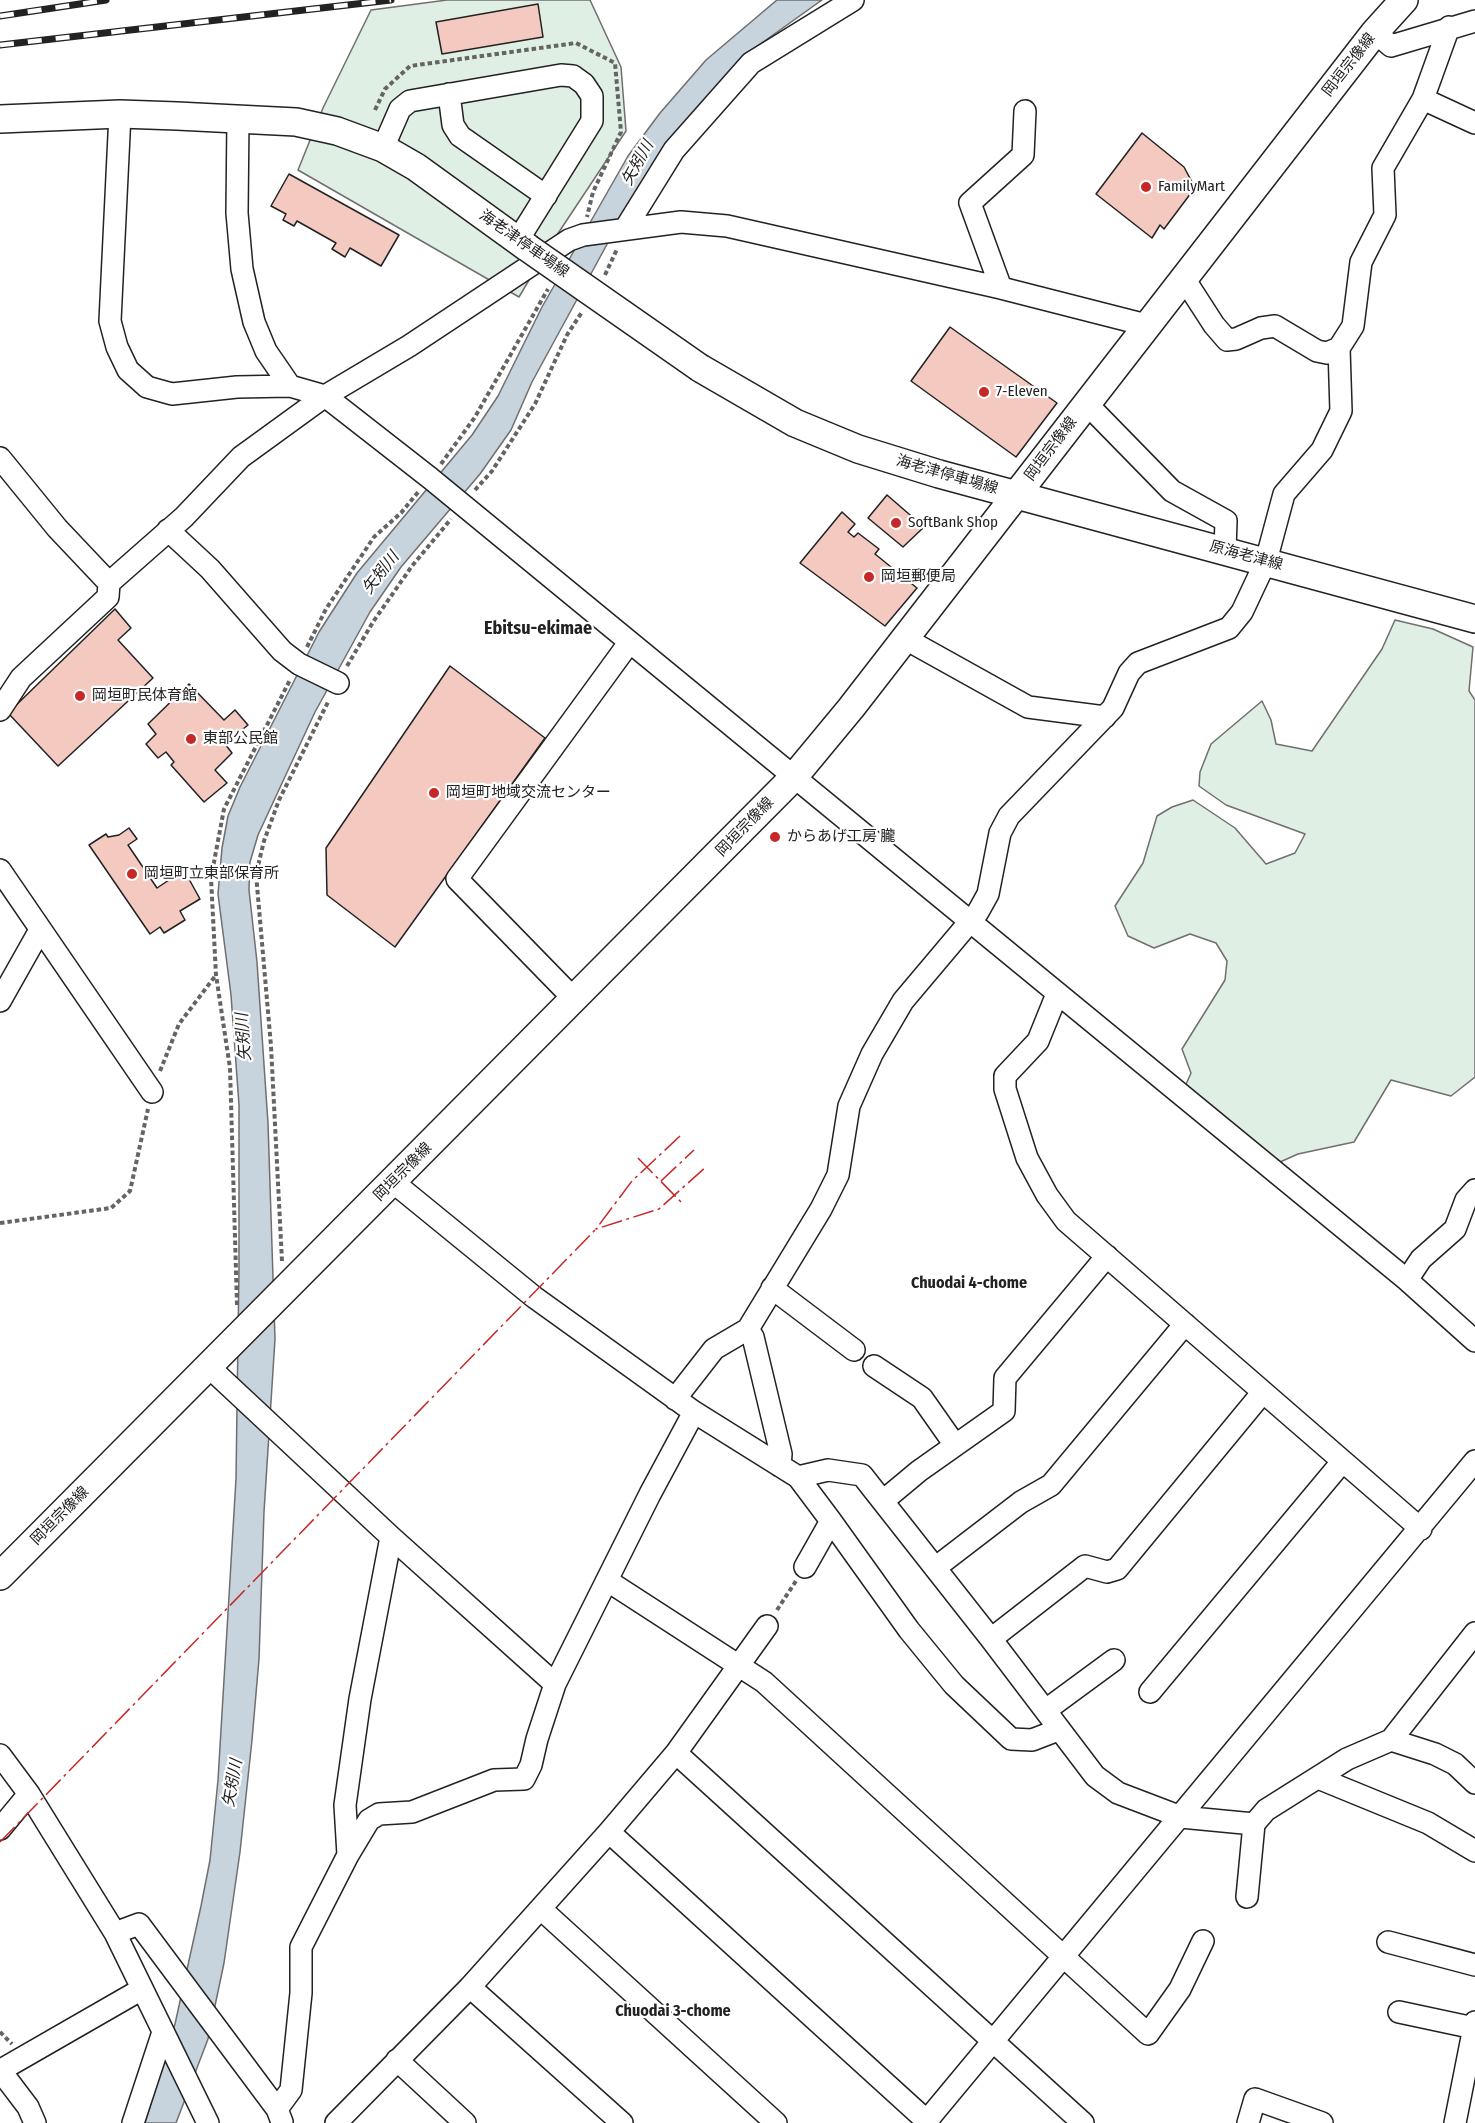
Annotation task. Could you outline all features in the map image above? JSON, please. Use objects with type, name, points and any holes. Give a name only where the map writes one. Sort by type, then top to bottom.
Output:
[{"type":"main road","name":"岡垣宗像線","points":[[0,1576],[793,778],[1375,32],[1404,0]]},
{"type":"main road","name":"海老津停車場線","points":[[0,119],[120,114],[296,122],[337,131],[383,148],[416,167],[700,368],[795,423],[858,449],[1016,495]]},
{"type":"main road","name":"原海老津線","points":[[1016,495],[1475,619]]},
{"type":"street","points":[[625,229],[674,150],[751,63],[853,0]]},
{"type":"street","points":[[1375,32],[1391,46],[1475,21]]},
{"type":"street","points":[[675,1399],[714,1349],[748,1329],[821,1209],[838,1175],[849,1106],[882,1035],[903,1001],[978,912],[988,894],[1000,833],[1009,816],[1050,770],[1113,708],[1129,673],[1138,663],[1229,628],[1242,612],[1266,561],[1284,494],[1322,450],[1341,411],[1339,348],[1353,326],[1360,262],[1385,215],[1383,168],[1423,99],[1449,27]]},
{"type":"street","points":[[383,148],[400,109],[410,101],[561,75],[573,76],[584,84],[592,96],[592,121],[546,196],[523,244]]},
{"type":"street","points":[[449,94],[453,125],[460,136],[546,196]]},
{"type":"street","points":[[1423,99],[1475,123]]},
{"type":"street","points":[[1001,288],[970,203],[1023,155],[1025,111]]},
{"type":"street","points":[[120,114],[110,321],[117,347],[128,370],[147,387],[172,394],[237,387],[290,386],[325,396],[430,478],[968,922],[1407,1280],[1475,1341]]},
{"type":"street","points":[[238,118],[237,213],[242,269],[254,322],[266,351],[290,386]]},
{"type":"street","points":[[0,710],[21,678],[108,597],[109,583],[184,517],[242,457],[325,396],[409,346],[569,240],[583,235],[681,222],[727,226],[1001,288],[1146,325]]},
{"type":"street","points":[[1183,277],[1214,325],[1227,340],[1236,339],[1261,328],[1275,326],[1317,351],[1327,353],[1339,348]]},
{"type":"street","points":[[1086,403],[1172,491],[1226,521],[1225,550]]},
{"type":"street","points":[[0,458],[57,528],[109,583]]},
{"type":"street","points":[[168,530],[210,568],[282,651],[298,664],[338,683]]},
{"type":"street","points":[[904,638],[1028,707],[1105,717]]},
{"type":"street","points":[[574,999],[457,879],[629,642]]},
{"type":"street","points":[[0,870],[152,1092]]},
{"type":"street","points":[[0,1000],[40,930]]},
{"type":"street","points":[[1057,994],[1038,1041],[1005,1076],[1005,1089],[1027,1158],[1047,1195],[1066,1221],[1421,1529]]},
{"type":"street","points":[[393,1182],[534,1297],[694,1412],[798,1477],[909,1630],[939,1667],[954,1685],[1011,1739],[1032,1740],[1058,1730]]},
{"type":"street","points":[[1407,1280],[1421,1259],[1455,1229],[1466,1200],[1475,1190]]},
{"type":"street","points":[[884,1501],[955,1445],[1004,1411],[1005,1378],[1107,1256]]},
{"type":"street","points":[[772,1288],[854,1350]]},
{"type":"street","points":[[935,1568],[1021,1502],[1051,1485],[1185,1324]]},
{"type":"street","points":[[748,1329],[753,1337],[778,1442],[780,1466]]},
{"type":"street","points":[[874,1366],[922,1398],[955,1445]]},
{"type":"street","points":[[208,1367],[391,1537],[555,1684]]},
{"type":"street","points":[[991,1639],[1085,1566],[1107,1572],[1117,1569],[1263,1392]]},
{"type":"street","points":[[280,2116],[291,2090],[301,1994],[301,1947],[348,1855],[369,1820],[379,1814],[412,1812],[494,1780],[524,1779],[531,1766],[537,1739],[555,1684],[650,1494],[694,1412]]},
{"type":"street","points":[[609,1832],[927,2122],[1421,1529],[1475,1461]]},
{"type":"street","points":[[1150,1692],[1342,1462]]},
{"type":"street","points":[[798,1477],[828,1470],[862,1475],[1095,1776],[1118,1793],[1180,1817],[1254,1824]]},
{"type":"street","points":[[805,1567],[831,1521]]},
{"type":"street","points":[[348,1855],[345,1806],[360,1699],[391,1537]]},
{"type":"street","points":[[608,1581],[764,1682],[1148,2034],[1180,1989],[1203,1941]]},
{"type":"street","points":[[336,2123],[470,1987],[609,1832],[676,1753],[767,1626]]},
{"type":"street","points":[[1247,1898],[1254,1824],[1266,1810],[1347,1759],[1391,1740],[1475,1633]]},
{"type":"street","points":[[1046,1710],[1114,1660]]},
{"type":"street","points":[[1391,1740],[1435,1754],[1455,1764],[1475,1784]]},
{"type":"street","points":[[676,1753],[1083,2123]]},
{"type":"street","points":[[0,1755],[29,1794],[115,1933],[208,2123]]},
{"type":"street","points":[[1318,1778],[1428,1823],[1475,1851]]},
{"type":"street","points":[[0,1829],[29,1794]]},
{"type":"street","points":[[541,1910],[776,2123]]},
{"type":"street","points":[[115,1933],[139,1924],[280,2116]]},
{"type":"street","points":[[1388,1942],[1475,1965]]},
{"type":"street","points":[[470,1987],[622,2123]]},
{"type":"street","points":[[34,2123],[28,2107],[0,2070],[142,1989]]},
{"type":"street","points":[[1399,2012],[1474,2025],[1469,2095],[1455,2123]]},
{"type":"street","points":[[133,2123],[165,2035]]},
{"type":"street","points":[[397,2060],[465,2123]]},
{"type":"street","points":[[1248,2123],[1255,2099],[1322,2123]]},
{"type":"path","points":[[583,235],[593,192],[611,151]]},
{"type":"path","points":[[603,276],[625,229]]},
{"type":"path","points":[[238,1339],[230,1068],[216,975],[211,878],[224,809],[246,761],[326,609],[374,537],[400,513],[430,478],[475,417],[552,282]]},
{"type":"path","points":[[282,1293],[271,1046],[256,874],[264,841],[279,800],[338,683],[373,622],[412,566],[492,471],[535,404],[567,335],[585,306]]},
{"type":"path","points":[[0,1223],[111,1209],[130,1191],[152,1092],[179,1024],[216,975]]},
{"type":"path","points":[[767,1626],[805,1567]]},
{"type":"green space","points":[[447,0],[590,0],[621,67],[626,131],[545,253],[519,297],[298,170],[323,108],[371,10]]},
{"type":"green space","points":[[1395,620],[1433,629],[1473,647],[1469,691],[1475,700],[1475,1077],[1451,1096],[1391,1080],[1354,1142],[1298,1154],[1280,1162],[1261,1158],[1183,1091],[1191,1073],[1182,1049],[1225,980],[1227,961],[1216,943],[1190,934],[1154,948],[1128,936],[1115,906],[1143,863],[1157,816],[1172,807],[1193,800],[1235,828],[1266,864],[1295,853],[1305,834],[1226,805],[1199,786],[1200,772],[1211,744],[1262,701],[1271,720],[1276,744],[1312,751],[1382,649]]},
{"type":"water","name":"矢矧川","points":[[777,0],[822,0],[752,50],[676,132],[635,193],[532,382],[511,430],[480,474],[401,567],[370,612],[315,712],[258,835],[250,862],[249,890],[257,962],[268,1123],[275,1339],[264,1512],[259,1659],[252,1740],[240,1852],[224,1963],[208,2039],[176,2123],[145,2123],[175,2024],[201,1906],[210,1860],[218,1780],[236,1479],[239,1268],[239,1105],[231,995],[218,894],[222,848],[228,816],[240,787],[319,632],[357,573],[472,435],[498,396],[542,307],[628,156],[660,113],[706,60]]},
{"type":"building","points":[[538,4],[543,37],[442,54],[436,22]]},
{"type":"building","name":"FamilyMart","points":[[1142,133],[1184,167],[1193,184],[1187,189],[1191,193],[1164,229],[1160,225],[1152,238],[1096,194]]},
{"type":"building","points":[[289,174],[399,235],[381,266],[350,248],[345,257],[332,249],[336,243],[297,221],[294,226],[283,220],[286,214],[271,206]]},
{"type":"building","name":"7-Eleven","points":[[950,327],[1057,403],[1016,457],[911,381]]},
{"type":"building","name":"SoftBank Shop","points":[[887,495],[924,527],[903,547],[868,518]]},
{"type":"building","name":"岡垣郵便局","points":[[842,512],[855,524],[848,532],[854,537],[858,533],[879,549],[875,554],[917,588],[885,626],[800,563]]},
{"type":"building","name":"岡垣町民体育館","points":[[115,609],[131,628],[118,640],[153,678],[58,766],[8,713]]},
{"type":"building","name":"岡垣町地域交流センター","points":[[450,666],[545,738],[395,947],[327,895],[326,848]]},
{"type":"building","name":"東部公民館","points":[[189,684],[224,720],[235,710],[248,725],[225,744],[232,753],[215,770],[227,783],[204,802],[171,765],[174,762],[166,752],[158,758],[146,744],[156,734],[148,724]]},
{"type":"building","name":"岡垣町立東部保育所","points":[[129,828],[137,839],[128,845],[157,888],[184,870],[200,899],[180,911],[185,920],[164,933],[160,927],[150,934],[89,845],[106,834],[108,837],[119,835]]},
{"type":"railway","points":[[0,16],[106,0]]},
{"type":"railway","points":[[0,45],[391,0]]},
{"type":"power","points":[[680,1136],[632,1181],[596,1229],[659,1209],[707,1166]]},
{"type":"power","points":[[661,1181],[694,1150]]},
{"type":"power","points":[[638,1158],[681,1202]]},
{"type":"power","points":[[0,1842],[596,1229]]},
{"type":"place","name":"FamilyMart","points":[[1146,187]]},
{"type":"place","name":"7-Eleven","points":[[984,392]]},
{"type":"place","name":"SoftBank Shop","points":[[896,523]]},
{"type":"place","name":"岡垣郵便局","points":[[869,577]]},
{"type":"place","name":"岡垣町民体育館","points":[[80,696]]},
{"type":"place","name":"東部公民館","points":[[191,739]]},
{"type":"place","name":"岡垣町地域交流センター","points":[[434,793]]},
{"type":"place","name":"からあげ工房 朧","points":[[775,837]]},
{"type":"place","name":"岡垣町立東部保育所","points":[[132,874]]},
{"type":"district","name":"Ebitsu-ekimae","points":[[538,629]]},
{"type":"district","name":"Chuodai 4-chome","points":[[969,1284]]},
{"type":"district","name":"Chuodai 3-chome","points":[[673,2012]]}]
